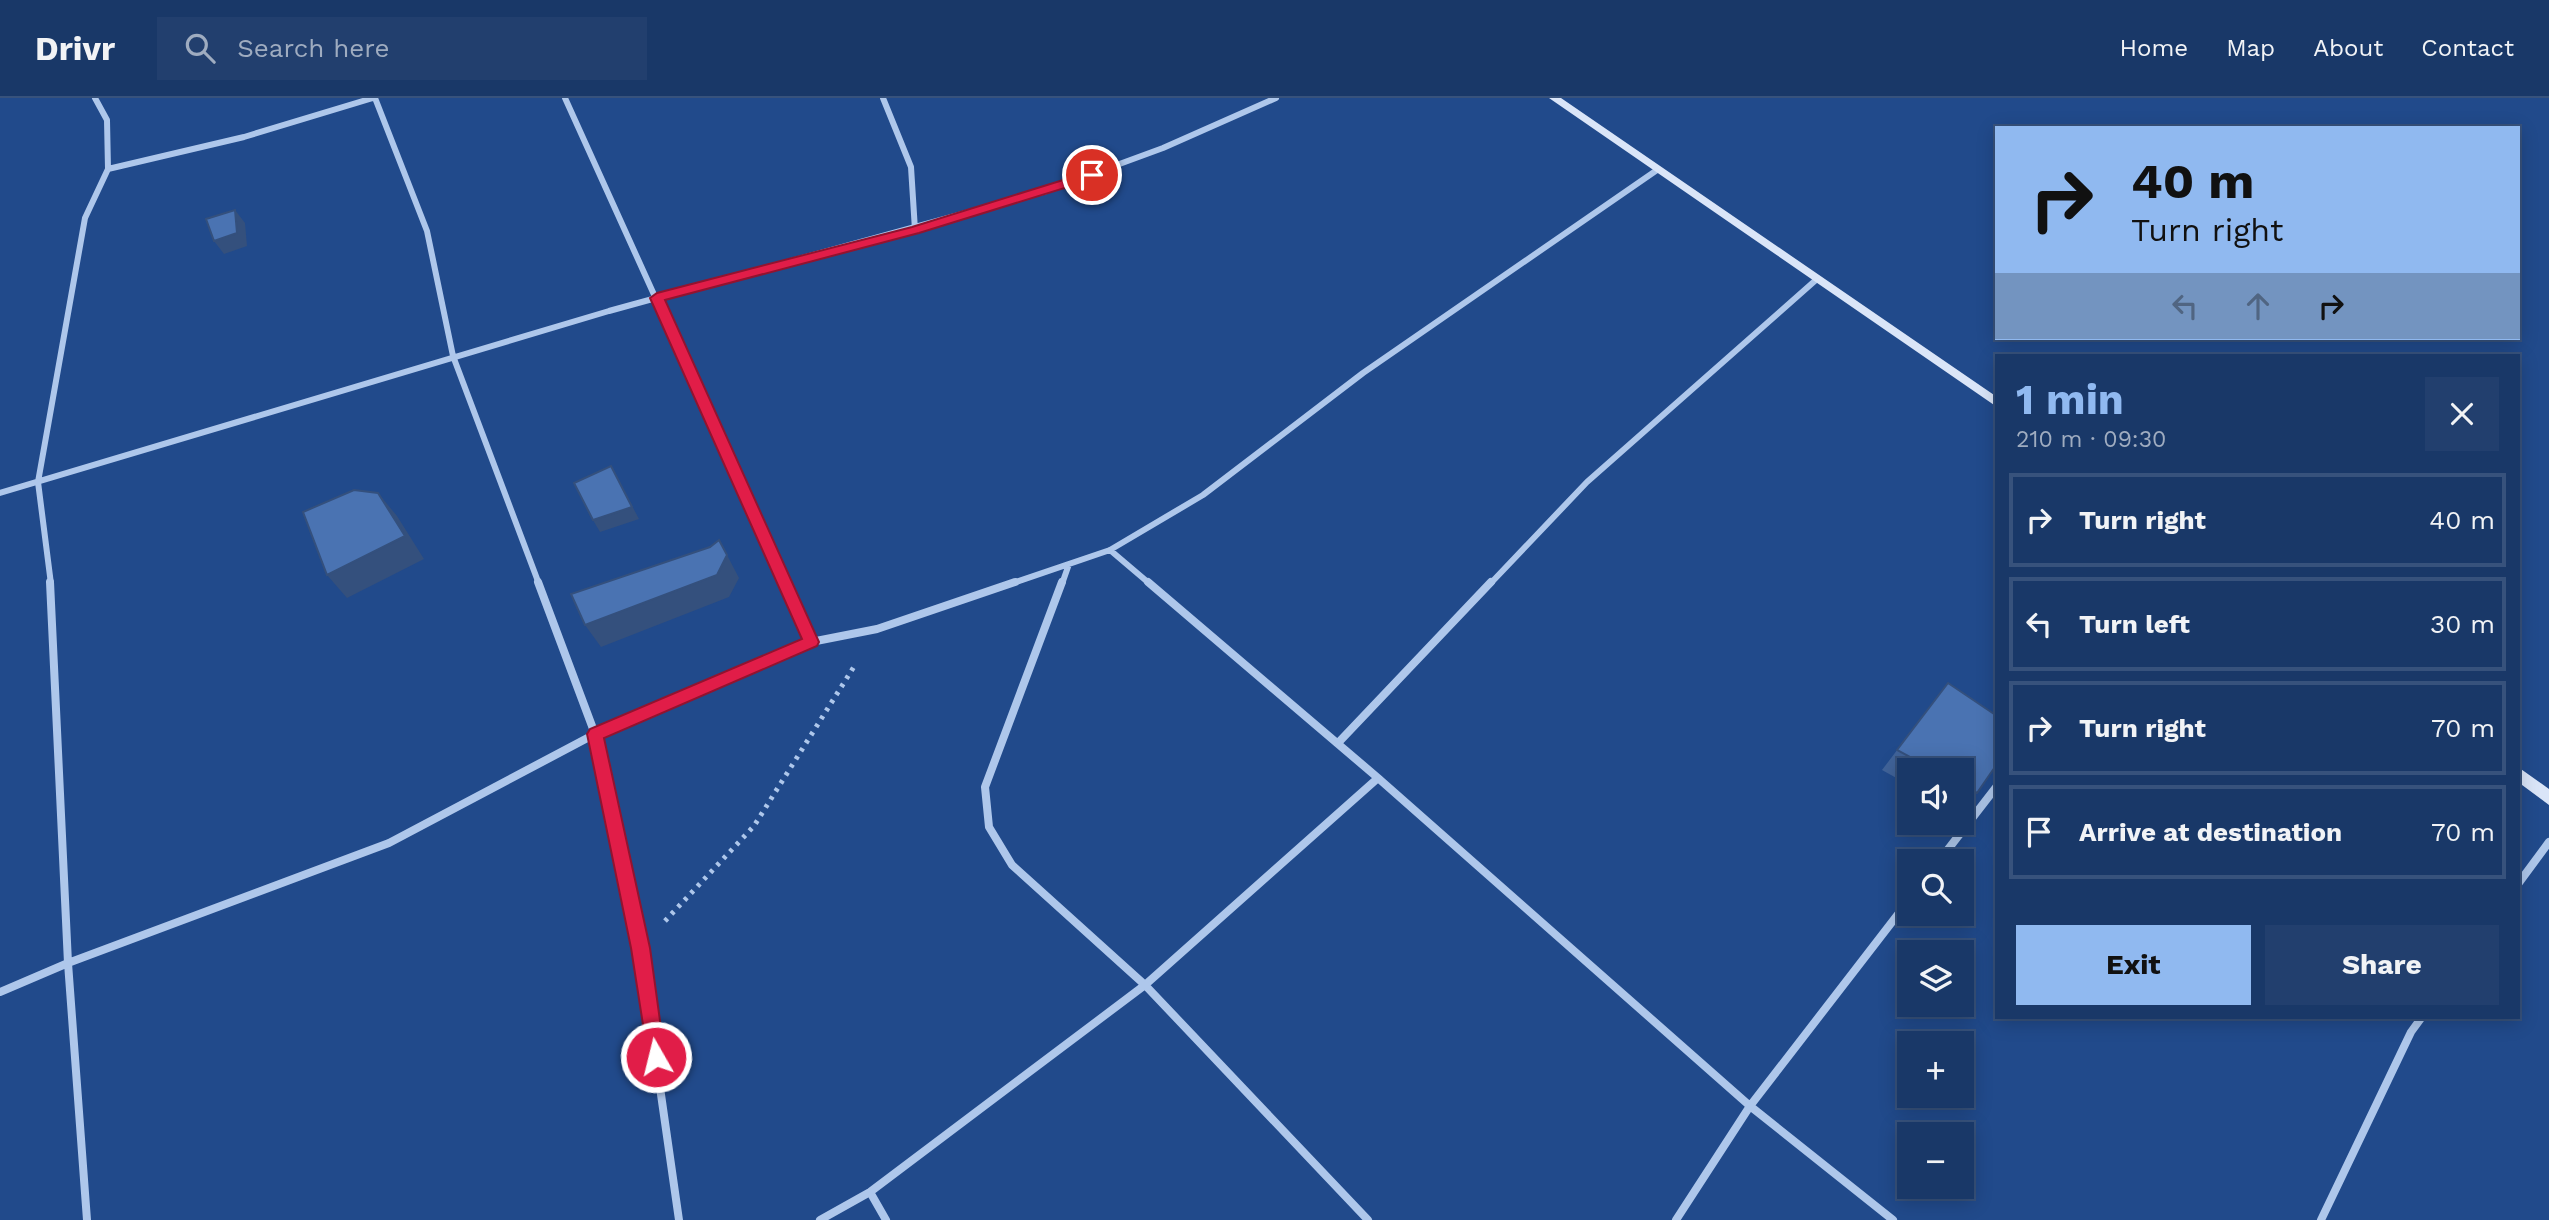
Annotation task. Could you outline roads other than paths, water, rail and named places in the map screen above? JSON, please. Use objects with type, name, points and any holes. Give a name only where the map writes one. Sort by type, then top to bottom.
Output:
[{"type":"main road","points":[[1553,98],[1995,402]]},
{"type":"main road","points":[[2520,775],[2549,798]]},
{"type":"street","points":[[87,1220],[68,963],[53,604],[38,482],[85,218],[108,169],[107,120],[95,98]]},
{"type":"street","points":[[108,169],[244,137],[374,98],[427,231],[453,356],[595,734],[640,948],[679,1220]]},
{"type":"street","points":[[565,98],[811,642]]},
{"type":"street","points":[[883,98],[911,167],[915,230]]},
{"type":"street","points":[[0,493],[453,356],[657,298],[915,230],[1047,191],[1159,152],[1276,98]]},
{"type":"street","points":[[0,992],[68,963],[390,843],[595,734],[811,642],[877,629],[1110,550],[1203,495],[1363,373],[1657,170]]},
{"type":"street","points":[[1338,743],[1587,482],[1817,279]]},
{"type":"street","points":[[1110,550],[1338,743],[1750,1106],[1893,1220]]},
{"type":"street","points":[[1069,564],[985,787],[989,827],[1012,865],[1144,985],[1368,1220]]},
{"type":"street","points":[[820,1220],[870,1192],[1144,985],[1378,778]]},
{"type":"street","points":[[1948,849],[1995,789]]},
{"type":"street","points":[[2520,881],[2549,842]]},
{"type":"street","points":[[1676,1220],[1750,1106],[1897,916]]},
{"type":"street","points":[[2321,1220],[2411,1032],[2421,1019]]},
{"type":"street","points":[[870,1192],[886,1220]]}]
